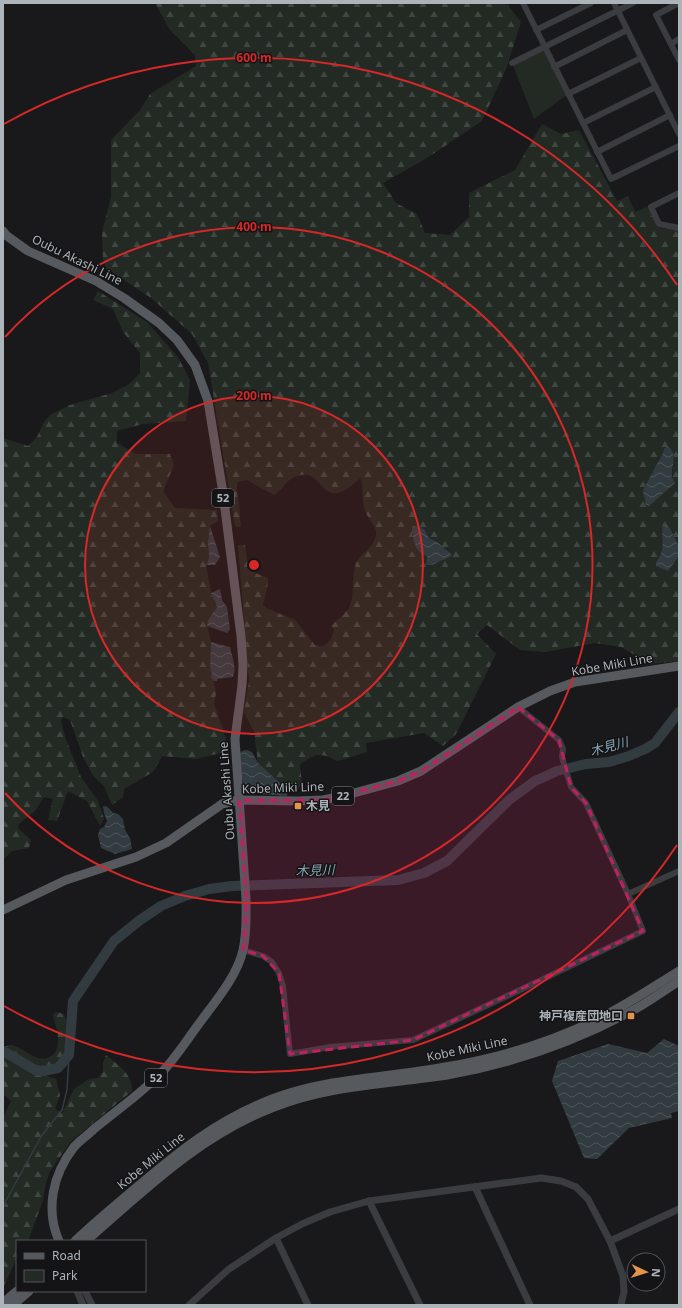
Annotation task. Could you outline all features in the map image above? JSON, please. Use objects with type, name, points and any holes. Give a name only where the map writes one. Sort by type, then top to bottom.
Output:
[{"type":"main road","name":"Oubu Akashi Line","points":[[3,231],[7,236],[28,251],[96,281],[124,298],[159,323],[177,340],[195,365],[208,401],[223,493],[241,636],[243,664],[242,685],[234,739],[246,898],[246,923],[243,950],[236,969],[221,994],[164,1070],[140,1093],[74,1147],[60,1168],[53,1191],[51,1212],[59,1240]]},
{"type":"main road","name":"Kobe Miki Line","points":[[3,910],[66,880],[142,854],[166,843],[222,804],[239,800],[297,802],[323,800],[398,781],[422,771],[518,708],[550,690],[575,682],[679,666]]},
{"type":"main road","name":"Kobe Miki Line","points":[[76,1240],[178,1153],[203,1134],[249,1109],[274,1099],[337,1082],[445,1068],[529,1047],[601,1018],[627,1004],[679,971]]},
{"type":"main road","name":"Kobe Miki Line","points":[[87,1240],[163,1173],[212,1138],[251,1116],[291,1101],[332,1090],[446,1075],[503,1063],[532,1054],[569,1041],[623,1016],[679,981]]},
{"type":"main road","points":[[3,1303],[16,1292]]},
{"type":"main road","points":[[12,1305],[28,1292]]},
{"type":"street","points":[[524,3],[554,67],[611,179],[679,146]]},
{"type":"street","points":[[536,30],[591,3]]},
{"type":"street","points":[[614,3],[679,134]]},
{"type":"street","points":[[512,63],[633,3]]},
{"type":"street","points":[[679,3],[656,15],[679,60]]},
{"type":"street","points":[[554,67],[627,30]]},
{"type":"street","points":[[670,44],[679,39]]},
{"type":"street","points":[[568,94],[641,58]]},
{"type":"street","points":[[583,123],[656,87]]},
{"type":"street","points":[[597,152],[670,116]]},
{"type":"street","points":[[679,193],[651,207],[659,224],[679,228]]},
{"type":"street","points":[[243,950],[264,956],[272,962],[279,973],[283,986],[290,1054],[330,1047],[413,1040],[644,931],[586,803],[571,787],[562,757],[563,749],[559,740],[518,708]]},
{"type":"street","points":[[628,894],[679,871]]},
{"type":"street","points":[[189,1305],[196,1302],[229,1269],[276,1238],[302,1224],[330,1212],[369,1201],[541,1178],[561,1181],[576,1187],[588,1198],[610,1241],[623,1276],[624,1292],[620,1305]]},
{"type":"street","points":[[475,1187],[530,1305]]},
{"type":"street","points":[[369,1201],[420,1305]]},
{"type":"street","points":[[610,1241],[679,1208]]},
{"type":"street","points":[[276,1238],[308,1305]]},
{"type":"street","points":[[77,1292],[83,1305]]},
{"type":"street","points":[[86,1292],[92,1305]]},
{"type":"highlighted area","points":[[518,707],[559,740],[571,787],[586,803],[643,931],[413,1040],[290,1054],[279,973],[263,956],[243,950],[246,899],[239,800],[323,800],[398,781],[421,771]]},
{"type":"green space","points":[[155,3],[506,3],[521,22],[506,69],[482,121],[427,158],[383,183],[396,203],[417,214],[425,233],[450,235],[469,217],[469,193],[515,170],[542,124],[561,134],[579,130],[617,201],[628,196],[635,212],[647,207],[659,228],[679,231],[679,547],[670,528],[662,532],[662,552],[656,562],[668,571],[679,556],[679,661],[650,664],[621,647],[595,643],[545,652],[520,650],[487,625],[477,634],[496,654],[456,734],[443,746],[424,733],[366,743],[367,752],[338,761],[326,756],[318,755],[300,764],[302,784],[297,791],[288,790],[258,763],[254,732],[244,712],[249,681],[238,545],[245,545],[248,564],[251,570],[268,578],[263,605],[266,608],[295,620],[315,645],[323,646],[328,643],[332,637],[334,629],[331,626],[350,606],[356,563],[372,544],[376,536],[376,529],[365,511],[361,478],[346,490],[336,493],[325,489],[313,477],[307,475],[301,475],[291,479],[274,495],[247,480],[238,482],[237,491],[241,527],[235,526],[208,363],[192,334],[151,298],[106,268],[103,260],[102,232],[111,197],[111,140],[140,110],[150,94],[196,66],[195,55],[170,30]],"holes":[[[663,453],[674,456],[672,477],[644,488]],[[424,529],[429,538],[437,542],[449,552],[426,565],[427,556],[417,548],[412,534]]]},
{"type":"green space","points":[[545,47],[568,94],[534,119],[512,63]]},
{"type":"green space","points":[[98,291],[147,322],[178,357],[190,380],[186,421],[143,424],[117,431],[117,443],[136,454],[170,454],[174,465],[163,491],[175,508],[217,510],[218,521],[210,526],[208,542],[209,558],[206,565],[212,597],[216,602],[217,607],[208,620],[207,626],[211,642],[211,679],[213,679],[216,693],[214,704],[226,738],[226,746],[221,753],[196,759],[162,756],[153,772],[124,789],[123,797],[112,805],[104,786],[94,777],[83,757],[70,720],[63,717],[61,720],[65,737],[81,777],[98,801],[104,819],[100,826],[87,801],[68,791],[57,821],[48,820],[53,799],[44,797],[35,811],[19,824],[18,828],[31,840],[29,848],[12,851],[3,860],[3,438],[28,446],[37,437],[44,422],[50,415],[70,405],[112,393],[128,385],[140,373],[140,353],[123,332],[113,309],[93,300]]},
{"type":"green space","points":[[56,1012],[64,1014],[67,1022],[65,1053],[58,1064],[49,1067],[47,1076],[56,1079],[60,1095],[55,1109],[62,1113],[74,1089],[89,1079],[98,1078],[103,1072],[103,1063],[106,1055],[124,1070],[132,1085],[132,1091],[71,1141],[49,1173],[43,1201],[28,1240],[16,1240],[16,1260],[3,1288],[3,1117],[11,1101],[3,1094],[3,1045],[5,1047],[10,1045],[16,1046],[41,1059],[51,1056],[57,1048],[58,1042],[53,1015]]},
{"type":"water","points":[[667,446],[671,449],[674,456],[672,477],[675,483],[649,506],[646,505],[643,492],[644,488]]},
{"type":"water","points":[[663,524],[670,528],[679,547],[679,556],[668,571],[656,566],[656,562],[662,548]]},
{"type":"water","points":[[210,526],[220,557],[215,565],[206,565],[209,558],[208,542]]},
{"type":"water","points":[[414,526],[424,529],[429,538],[437,542],[452,556],[432,565],[426,565],[427,556],[419,551],[414,543],[412,527]]},
{"type":"water","points":[[220,589],[222,600],[227,607],[230,629],[227,633],[207,626],[208,620],[217,607],[211,593]]},
{"type":"water","points":[[211,642],[230,647],[234,666],[233,677],[217,679],[217,681],[213,681],[213,679],[211,679]]},
{"type":"water","points":[[247,750],[252,752],[258,763],[288,790],[287,796],[259,794],[246,789],[242,778],[240,753]]},
{"type":"water","points":[[103,806],[108,807],[113,813],[118,814],[123,819],[125,830],[130,838],[132,849],[115,854],[101,848],[98,835],[100,829],[104,827],[107,821]]},
{"type":"water","points":[[664,1039],[679,1046],[679,1111],[671,1113],[672,1118],[629,1128],[597,1159],[584,1158],[552,1081],[558,1061],[608,1044],[647,1053]]},
{"type":"waterway","name":"木見川","points":[[3,1051],[35,1070],[43,1071],[58,1068],[69,1055],[73,1001],[114,941],[140,920],[161,906],[185,896],[209,889],[232,886],[398,880],[424,873],[447,861],[509,800],[535,781],[557,771],[586,764],[609,762],[645,749],[655,743],[679,712]]},
{"type":"waterway","points":[[3,1206],[42,1135],[62,1110],[67,1090],[69,1055]]},
{"type":"place","name":"木見","points":[[298,806]]},
{"type":"place","name":"神戸複産団地口","points":[[631,1016]]}]
